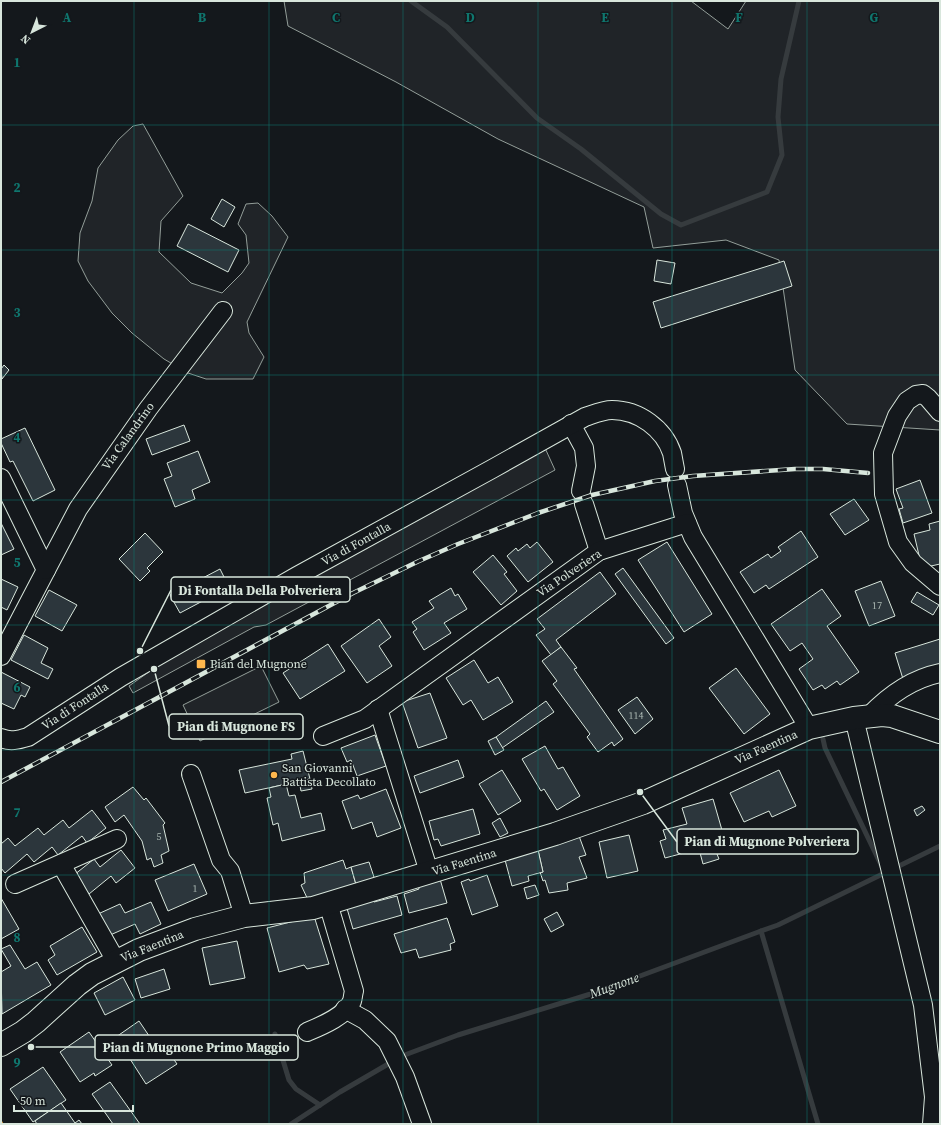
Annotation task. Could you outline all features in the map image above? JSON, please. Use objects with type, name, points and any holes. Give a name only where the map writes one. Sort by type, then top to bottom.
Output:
[{"type":"main road","name":"Via Faentina","points":[[1,1045],[32,1026],[77,985],[92,974],[116,961],[162,940],[195,929],[238,918],[306,909],[555,834],[643,803],[809,728],[861,717],[882,715],[892,716],[940,732]]},
{"type":"street","name":"Via Calandrino","points":[[1,656],[78,508],[148,409],[223,311]]},
{"type":"street","points":[[940,412],[928,398],[922,394],[916,395],[907,401],[897,416],[883,453],[884,494],[898,542],[913,563],[940,586]]},
{"type":"street","name":"Via di Fontalla","points":[[3,741],[20,740],[28,737],[121,677],[297,576],[571,424],[598,412],[612,410],[624,411],[638,416],[654,427],[667,442],[672,454],[683,513],[687,523]]},
{"type":"street","points":[[571,424],[584,448],[586,466],[582,498],[599,551]]},
{"type":"street","points":[[1,478],[46,570]]},
{"type":"street","points":[[687,523],[702,552],[809,728]]},
{"type":"street","name":"Via Polveriera","points":[[323,736],[365,718],[378,710],[599,551],[687,523]]},
{"type":"street","points":[[932,1124],[934,1097],[923,1005],[882,834],[861,717],[900,689],[917,680],[940,674]]},
{"type":"street","points":[[378,710],[429,872]]},
{"type":"street","points":[[191,774],[221,860],[230,871],[238,918]]},
{"type":"street","points":[[15,884],[117,839]]},
{"type":"street","points":[[61,864],[116,961]]},
{"type":"street","points":[[307,1032],[328,1023],[345,1009],[352,1001],[354,991],[328,903]]},
{"type":"street","points":[[345,1009],[365,1020],[383,1037],[402,1072],[422,1124]]},
{"type":"shaded area","points":[[284,1],[691,1],[728,29],[746,1],[940,1],[940,430],[847,424],[795,370],[779,260],[726,240],[653,248],[644,207],[498,139],[396,82],[288,26]]},
{"type":"shaded area","points":[[143,124],[183,196],[161,221],[159,252],[191,283],[222,293],[242,273],[249,263],[246,235],[238,224],[246,204],[258,203],[272,216],[288,237],[247,322],[249,333],[264,357],[253,379],[206,379],[188,373],[164,359],[132,333],[112,313],[88,281],[78,261],[80,233],[92,201],[98,168],[118,140],[133,126]]},
{"type":"shaded area","points":[[545,448],[555,470],[266,625],[254,627],[133,693],[129,686],[153,669],[155,664]]},
{"type":"shaded area","points":[[261,666],[279,702],[200,741],[183,705]]},
{"type":"building","points":[[222,199],[235,207],[224,227],[211,219]]},
{"type":"building","points":[[188,224],[239,250],[228,272],[177,246]]},
{"type":"building","points":[[657,260],[675,263],[671,284],[654,281]]},
{"type":"building","points":[[784,261],[792,286],[661,328],[653,302]]},
{"type":"building","points":[[4,365],[9,370],[2,379],[1,369]]},
{"type":"building","points":[[184,425],[190,441],[152,455],[146,439]]},
{"type":"building","points":[[25,428],[55,490],[33,501],[13,461],[10,462],[1,443],[1,439]]},
{"type":"building","points":[[198,451],[210,482],[192,490],[195,499],[175,507],[164,479],[172,476],[167,463]]},
{"type":"building","points":[[920,480],[932,513],[903,523],[899,509],[903,508],[896,489]]},
{"type":"building","points":[[854,499],[869,520],[845,535],[830,514]]},
{"type":"building","points":[[940,521],[940,564],[922,568],[914,534],[930,530],[929,524]]},
{"type":"building","points":[[1,523],[14,549],[1,555]]},
{"type":"building","points":[[801,531],[818,557],[769,589],[766,585],[754,593],[740,572],[768,554],[771,558],[781,551],[778,547]]},
{"type":"building","points":[[145,533],[163,552],[147,568],[150,571],[140,581],[119,559]]},
{"type":"building","points":[[537,542],[553,562],[528,582],[507,556],[516,548],[518,551],[527,544],[530,548]]},
{"type":"building","points":[[667,542],[712,614],[684,632],[638,560]]},
{"type":"building","points":[[493,555],[507,572],[504,574],[517,591],[501,605],[473,572]]},
{"type":"building","points":[[623,568],[674,638],[666,644],[615,574]]},
{"type":"building","points":[[220,569],[229,587],[180,613],[170,595]]},
{"type":"building","points":[[600,572],[616,594],[556,640],[561,647],[551,655],[536,635],[545,629],[537,619]]},
{"type":"building","points":[[1,579],[18,587],[7,610],[1,607]]},
{"type":"building","points":[[881,581],[895,616],[869,626],[855,591]]},
{"type":"building","points":[[451,588],[455,596],[458,594],[467,609],[444,623],[451,633],[424,650],[413,632],[417,629],[412,622],[434,608],[429,601]]},
{"type":"building","points":[[822,589],[841,616],[827,626],[859,672],[840,685],[837,681],[825,689],[822,685],[813,690],[799,669],[813,659],[802,643],[790,651],[771,624]]},
{"type":"building","points":[[49,590],[77,605],[62,631],[35,616]]},
{"type":"building","points":[[917,592],[939,605],[933,615],[911,602]]},
{"type":"building","points":[[379,619],[391,637],[379,646],[392,666],[367,683],[341,646]]},
{"type":"building","points":[[24,635],[48,648],[41,663],[53,669],[48,679],[11,660]]},
{"type":"building","points":[[940,639],[940,668],[903,679],[895,653]]},
{"type":"building","points":[[328,644],[345,671],[300,699],[283,673]]},
{"type":"building","points":[[561,647],[577,668],[574,669],[623,739],[614,746],[612,742],[598,752],[587,737],[590,734],[553,684],[557,681],[542,661]]},
{"type":"building","points":[[474,660],[488,683],[498,677],[513,702],[483,720],[471,700],[463,705],[446,678]]},
{"type":"building","points":[[736,668],[770,714],[744,734],[709,688]]},
{"type":"building","points":[[1,672],[30,687],[25,697],[21,695],[14,709],[1,703]]},
{"type":"building","points":[[430,693],[447,738],[418,748],[402,702]]},
{"type":"building","points":[[637,697],[653,719],[635,734],[618,710]]},
{"type":"building","points":[[546,701],[554,712],[502,748],[496,737]]},
{"type":"building","points":[[375,735],[386,766],[357,776],[351,760],[347,762],[341,748]]},
{"type":"building","points":[[496,737],[504,750],[495,755],[488,741]]},
{"type":"building","points":[[545,746],[558,769],[563,767],[580,796],[557,810],[544,789],[541,791],[522,759]]},
{"type":"building","name":"San Giovanni Battista Decollato","points":[[303,751],[310,779],[245,793],[239,770],[292,759],[291,754]]},
{"type":"building","points":[[458,760],[464,777],[420,793],[414,776]]},
{"type":"building","points":[[502,770],[521,801],[498,815],[479,784]]},
{"type":"building","points":[[779,770],[796,806],[772,817],[769,811],[744,822],[730,793]]},
{"type":"building","points":[[310,779],[312,789],[301,791],[299,781]]},
{"type":"building","points":[[286,784],[289,796],[295,795],[301,818],[321,813],[325,830],[282,841],[278,823],[273,825],[267,798],[271,797],[269,788]]},
{"type":"building","points":[[133,787],[144,800],[146,798],[165,823],[163,825],[169,851],[161,855],[163,863],[154,867],[151,858],[147,860],[142,841],[124,815],[115,822],[105,807]]},
{"type":"building","points":[[386,789],[401,828],[377,837],[372,822],[352,829],[342,801],[358,795],[360,799]]},
{"type":"building","points":[[713,799],[728,851],[717,854],[719,859],[703,864],[699,849],[665,858],[660,841],[666,839],[663,830],[687,824],[682,808]]},
{"type":"building","points":[[922,806],[925,810],[917,816],[914,810]]},
{"type":"building","points":[[473,809],[480,834],[441,846],[438,839],[434,840],[429,821]]},
{"type":"building","points":[[92,810],[106,828],[87,843],[82,836],[58,855],[52,847],[34,862],[27,854],[5,873],[1,868],[1,844],[8,838],[15,846],[38,828],[44,835],[63,820],[69,828]]},
{"type":"building","points":[[500,818],[508,833],[500,837],[492,823]]},
{"type":"building","points":[[629,835],[638,871],[607,878],[599,842]]},
{"type":"building","points":[[579,836],[586,855],[579,857],[587,878],[567,883],[568,890],[549,893],[545,880],[543,881],[540,872],[543,872],[538,850]]},
{"type":"building","points":[[121,850],[135,868],[116,883],[111,876],[89,894],[74,875],[94,859],[100,867]]},
{"type":"building","points":[[538,850],[543,872],[528,876],[529,881],[512,886],[505,860]]},
{"type":"building","points":[[343,860],[346,869],[351,867],[357,888],[309,902],[301,885],[305,883],[304,873]]},
{"type":"building","points":[[369,862],[376,883],[357,888],[351,867]]},
{"type":"building","points":[[194,864],[207,894],[168,911],[155,880]]},
{"type":"building","points":[[487,875],[498,906],[472,915],[461,882],[469,879],[470,881]]},
{"type":"building","points":[[440,879],[447,903],[409,913],[404,894],[419,889],[418,885]]},
{"type":"building","points":[[535,885],[539,895],[527,899],[524,888]]},
{"type":"building","points":[[397,896],[402,915],[353,929],[346,905],[373,898],[374,902]]},
{"type":"building","points":[[1,898],[19,929],[1,939]]},
{"type":"building","points":[[151,902],[161,924],[140,934],[135,924],[108,936],[98,914],[120,904],[125,913]]},
{"type":"building","points":[[557,912],[564,925],[551,932],[544,919]]},
{"type":"building","points":[[314,916],[329,964],[307,969],[304,965],[279,972],[267,928]]},
{"type":"building","points":[[447,918],[455,942],[450,944],[451,950],[419,958],[416,949],[401,953],[394,934]]},
{"type":"building","points":[[82,927],[97,952],[57,975],[48,960],[55,955],[50,946]]},
{"type":"building","points":[[237,941],[245,978],[210,985],[202,948]]},
{"type":"building","points":[[10,945],[25,969],[37,962],[51,985],[2,1014],[1,972],[11,966],[1,949]]},
{"type":"building","points":[[164,969],[170,989],[141,998],[135,979]]},
{"type":"building","points":[[123,977],[135,1000],[105,1015],[94,993]]},
{"type":"building","points":[[139,1021],[162,1055],[168,1051],[177,1064],[146,1084],[116,1037]]},
{"type":"building","points":[[89,1032],[112,1065],[95,1076],[94,1073],[80,1082],[60,1052]]},
{"type":"building","points":[[43,1067],[66,1100],[33,1122],[10,1089]]},
{"type":"building","points":[[110,1082],[140,1124],[113,1124],[92,1094]]},
{"type":"building","points":[[61,1103],[75,1123],[79,1120],[82,1124],[37,1124],[35,1121]]},
{"type":"waterway","points":[[411,1],[447,27],[537,118],[581,149],[661,214],[681,225],[767,192],[782,155],[778,117],[781,79],[799,1]]},
{"type":"waterway","points":[[823,739],[825,748],[883,869]]},
{"type":"waterway","name":"Mugnone","points":[[291,1124],[340,1092],[402,1056],[458,1035],[597,992],[778,925],[940,846]]},
{"type":"waterway","points":[[761,931],[818,1124]]},
{"type":"waterway","points":[[275,1034],[289,1080],[296,1089],[320,1105]]},
{"type":"railway","points":[[1,782],[353,593],[458,544],[538,513],[592,495],[655,481],[693,476],[795,469],[823,469],[868,473]]},
{"type":"power","points":[[1,1120],[3,1124]]},
{"type":"place","name":"Di Fontalla Della Polveriera","points":[[140,651]]},
{"type":"place","name":"Pian del Mugnone","points":[[201,664]]},
{"type":"place","name":"Pian di Mugnone FS","points":[[154,669]]},
{"type":"place","name":"San Giovanni Battista Decollato","points":[[274,775]]},
{"type":"place","name":"Pian di Mugnone Polveriera","points":[[640,792]]},
{"type":"place","name":"Pian di Mugnone Primo Maggio","points":[[31,1047]]}]
